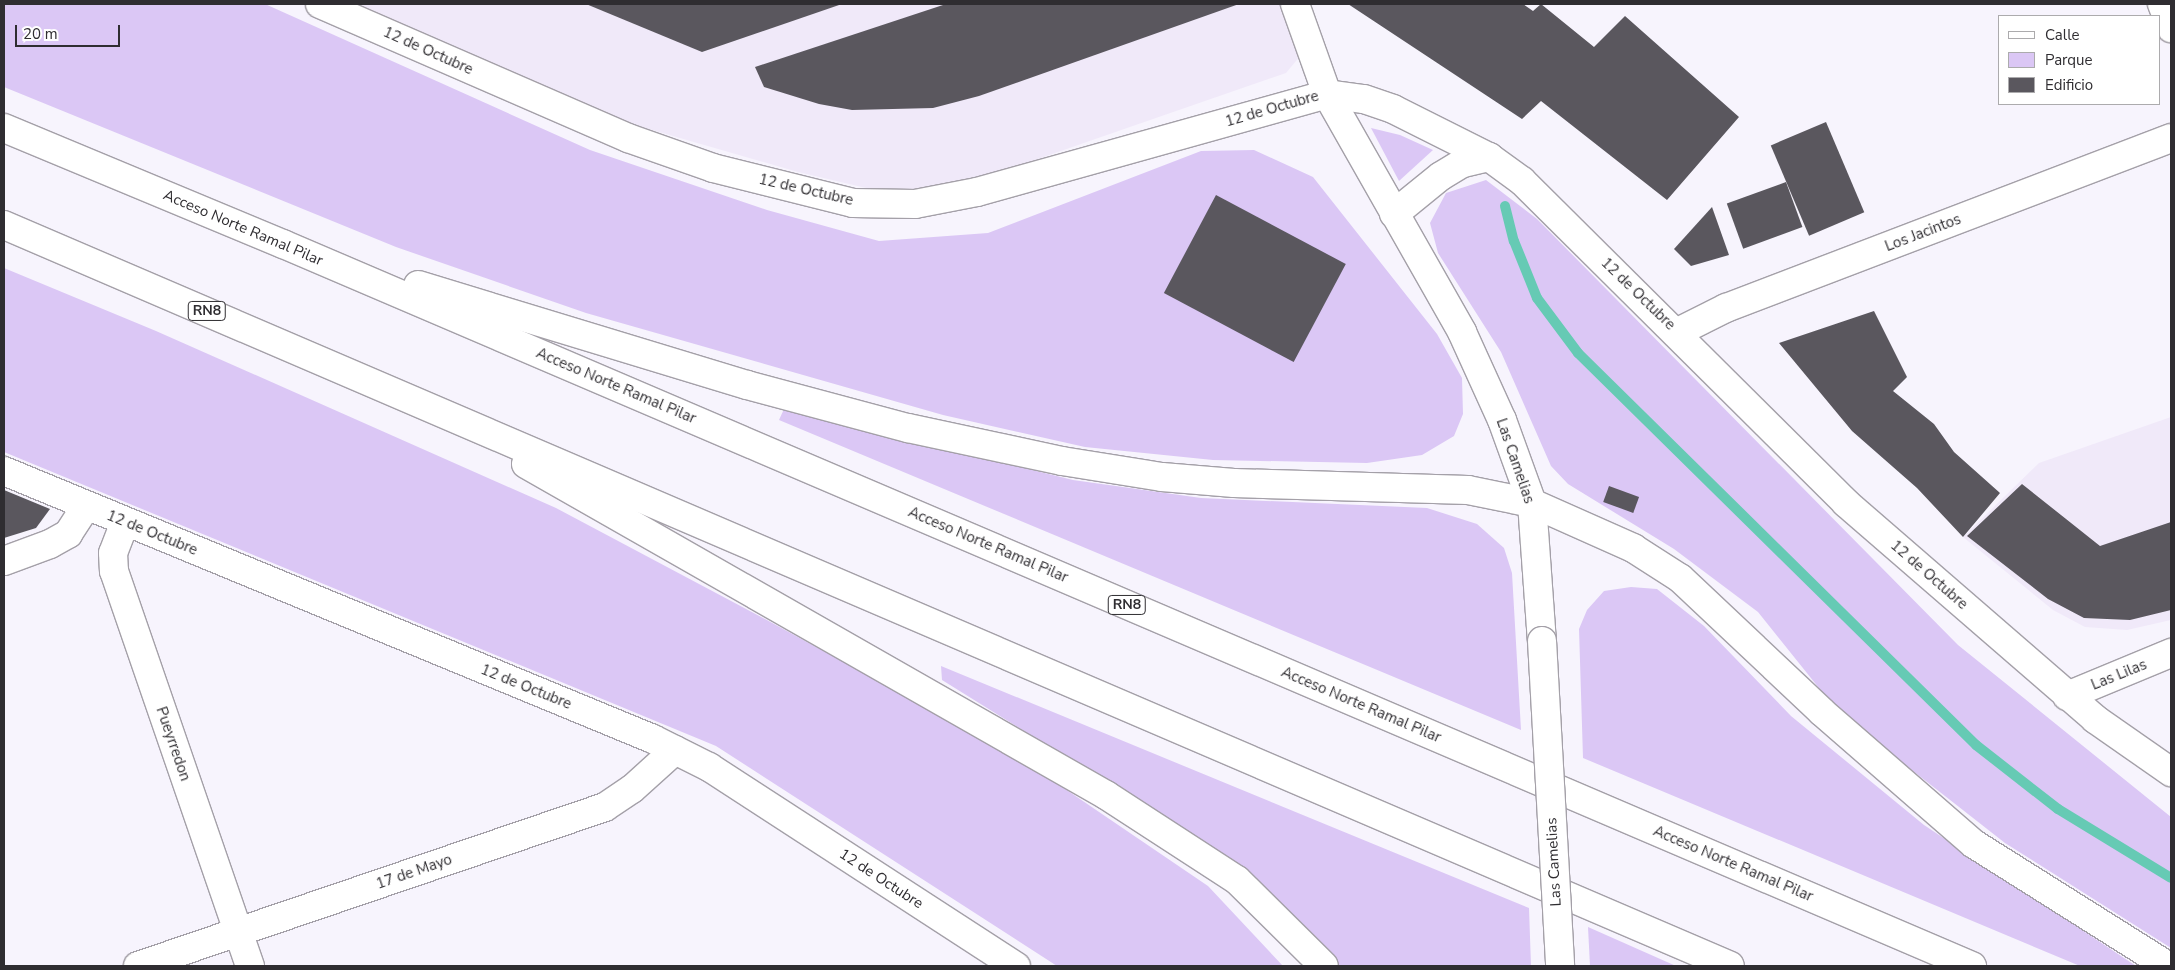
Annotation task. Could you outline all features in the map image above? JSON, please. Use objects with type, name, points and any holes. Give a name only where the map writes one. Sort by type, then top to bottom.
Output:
[{"type":"main road","name":"12 de Octubre","points":[[320,4],[628,138],[713,168],[853,203],[915,204],[977,192],[1327,94],[1364,99],[1393,109],[1488,157],[1522,181],[1678,332],[1846,503],[2067,696],[2171,772]]},
{"type":"main road","name":"Las Camelias","points":[[1295,4],[1327,94],[1462,332],[1502,420],[1532,503],[1542,641],[1560,966]]},
{"type":"main road","points":[[2162,4],[2171,28]]},
{"type":"main road","name":"Acceso Norte Ramal Pilar","points":[[4,128],[283,244],[1972,966]]},
{"type":"main road","name":"Los Jacintos","points":[[1678,332],[1726,308],[2171,138]]},
{"type":"main road","points":[[1394,214],[1441,176],[1463,163],[1488,157]]},
{"type":"main road","name":"RN8","points":[[4,225],[1730,966]]},
{"type":"main road","points":[[283,244],[747,385],[908,428],[1052,459],[1162,477],[1234,483],[1468,490],[1532,503],[1633,548],[1680,578],[1822,712],[1974,844],[2168,966]]},
{"type":"main road","points":[[409,398],[1106,795],[1237,880],[1324,966]]},
{"type":"main road","name":"12 de Octubre","points":[[4,471],[674,750],[709,767],[1016,966]]},
{"type":"main road","points":[[4,561],[50,544],[68,534],[86,506]]},
{"type":"main road","name":"Pueyrredon","points":[[125,522],[113,553],[114,571],[250,966]]},
{"type":"main road","name":"Las Lilas","points":[[2067,696],[2171,653]]},
{"type":"main road","name":"17 de Mayo","points":[[138,966],[605,808],[632,789],[674,750]]},
{"type":"shaded area","points":[[358,4],[1287,4],[1301,55],[1286,73],[974,181],[929,190],[879,191],[798,172],[635,125]]},
{"type":"shaded area","points":[[2171,417],[2171,620],[2127,630],[2085,627],[2053,610],[1963,537],[2039,463]]},
{"type":"green space","points":[[4,4],[265,4],[590,150],[767,210],[879,241],[988,233],[1201,151],[1254,150],[1313,177],[1437,334],[1462,378],[1463,414],[1454,436],[1422,455],[1367,463],[1213,460],[1085,447],[943,415],[586,313],[396,247],[4,87]]},
{"type":"green space","points":[[1371,128],[1400,135],[1433,150],[1399,181]]},
{"type":"green space","points":[[1486,180],[1537,219],[1958,645],[2171,817],[2171,948],[2005,843],[1839,713],[1758,612],[1674,549],[1568,484],[1551,466],[1501,352],[1438,253],[1430,223],[1446,193]]},
{"type":"green space","points":[[4,268],[156,331],[556,508],[765,619],[1024,761],[1208,886],[1283,966],[1057,966],[716,746],[4,452]]},
{"type":"green space","points":[[784,409],[1073,480],[1201,498],[1427,508],[1477,524],[1504,548],[1512,573],[1521,730],[779,420]]},
{"type":"green space","points":[[1631,587],[1657,589],[1704,626],[1791,716],[1924,825],[2136,966],[2080,966],[1583,758],[1579,629],[1587,610],[1604,591]]},
{"type":"green space","points":[[941,666],[1529,908],[1531,966],[1340,966],[1232,860],[942,680]]},
{"type":"green space","points":[[1588,927],[1676,966],[1590,966]]},
{"type":"building","points":[[586,4],[842,4],[702,52]]},
{"type":"building","points":[[946,4],[1239,4],[979,96],[933,108],[852,110],[819,104],[764,87],[755,67]]},
{"type":"building","points":[[1348,4],[1523,4],[1533,11],[1541,4],[1594,47],[1625,16],[1739,117],[1667,200],[1541,101],[1522,119]]},
{"type":"building","points":[[1826,122],[1864,212],[1809,236],[1771,145]]},
{"type":"building","points":[[1786,182],[1802,227],[1743,249],[1727,204]]},
{"type":"building","points":[[1216,195],[1346,264],[1294,362],[1164,293]]},
{"type":"building","points":[[1712,207],[1729,255],[1691,266],[1674,249]]},
{"type":"building","points":[[1874,311],[1907,377],[1893,391],[1934,424],[1954,452],[2000,493],[1963,537],[1917,488],[1852,431],[1779,343]]},
{"type":"building","points":[[2022,484],[2100,546],[2171,522],[2171,610],[2130,620],[2084,618],[2048,599],[1967,536]]},
{"type":"building","points":[[1609,486],[1639,497],[1633,513],[1603,502]]},
{"type":"building","points":[[4,490],[50,509],[36,528],[4,538]]},
{"type":"waterway","points":[[1505,206],[1514,241],[1537,298],[1578,353],[1976,745],[2058,809],[2171,878]]}]
